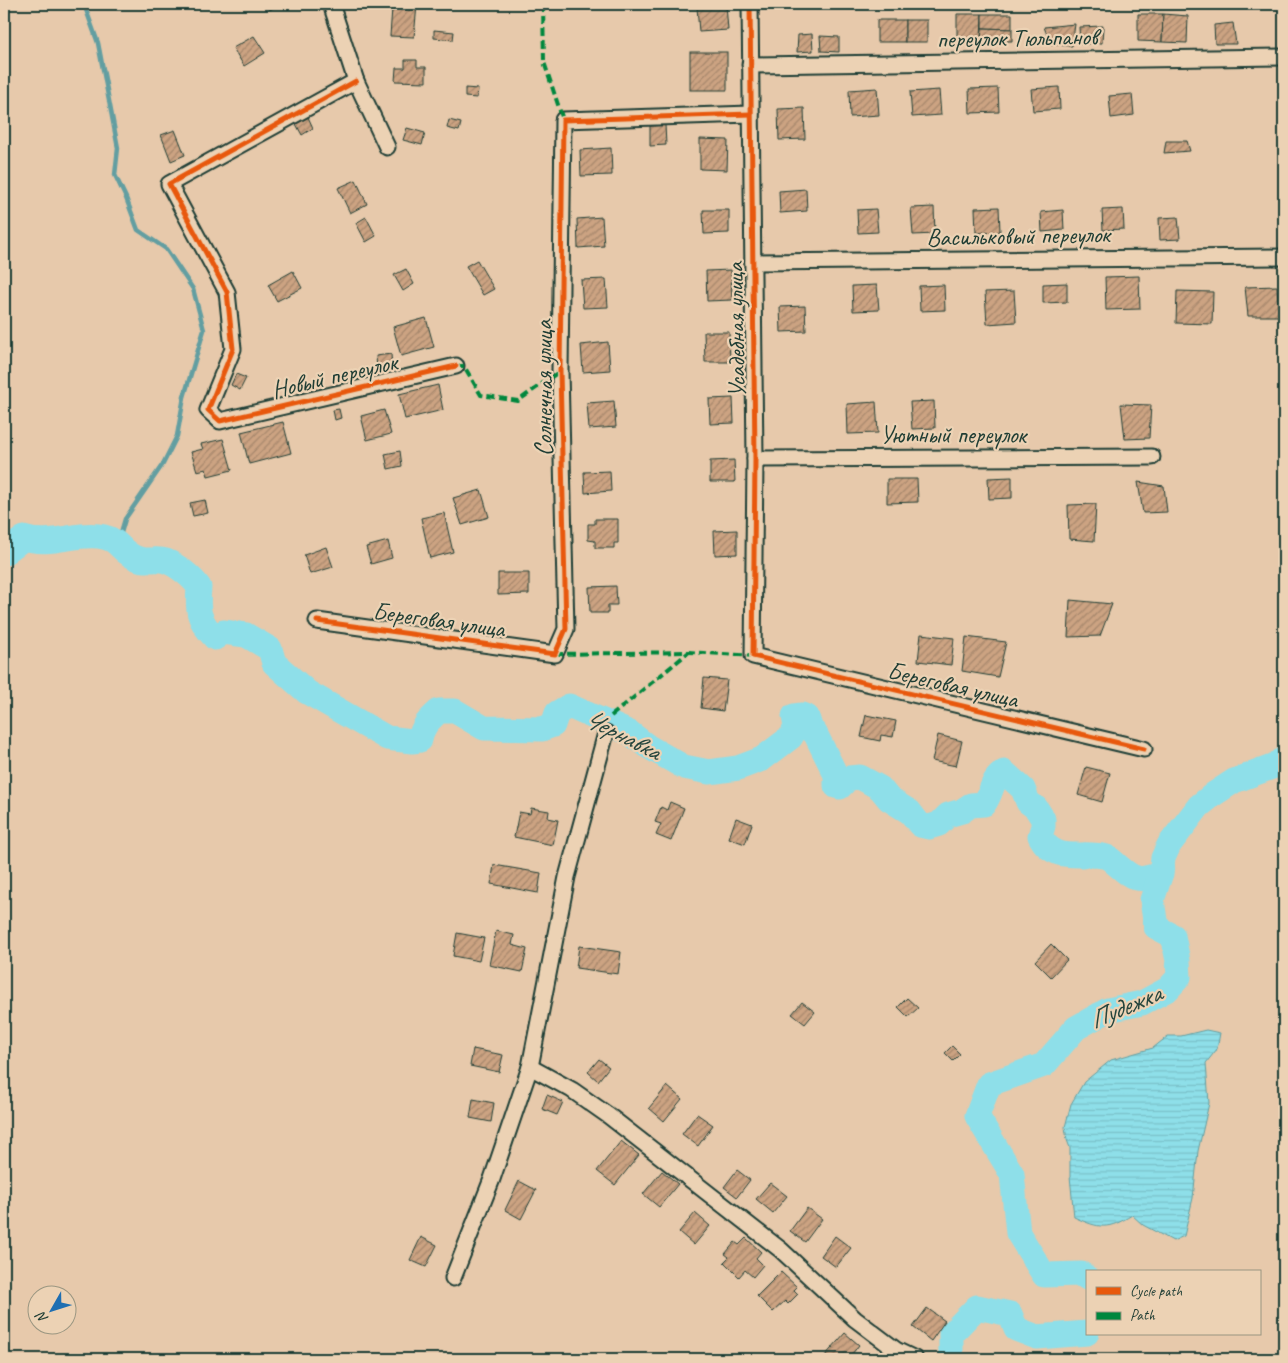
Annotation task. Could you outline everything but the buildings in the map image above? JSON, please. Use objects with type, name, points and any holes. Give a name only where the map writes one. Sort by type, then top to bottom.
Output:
[{"type":"street","points":[[331,4],[356,81],[386,147]]},
{"type":"street","name":"Усадебная улица","points":[[750,4],[755,459],[753,656]]},
{"type":"street","name":"переулок Тюльпанов","points":[[750,65],[1284,57]]},
{"type":"street","name":"Новый переулок","points":[[356,81],[169,184],[227,292],[233,349],[208,410],[220,420],[456,366]]},
{"type":"street","name":"Солнечная улица","points":[[555,654],[566,629],[560,371],[563,120],[751,114]]},
{"type":"street","name":"Васильковый переулок","points":[[753,262],[1284,257]]},
{"type":"street","name":"Уютный переулок","points":[[755,459],[1152,457]]},
{"type":"street","name":"Береговая улица","points":[[318,621],[555,654]]},
{"type":"street","name":"Береговая улица","points":[[753,656],[1144,749]]},
{"type":"street","points":[[453,1278],[492,1179],[530,1067],[568,877],[606,733]]},
{"type":"street","points":[[530,1067],[572,1090],[633,1134],[781,1250],[855,1320],[896,1350],[915,1359]]},
{"type":"water","points":[[463,707],[477,710],[481,727],[469,728],[461,725],[461,715],[458,713]]},
{"type":"water","points":[[353,709],[359,713],[362,721],[357,729],[344,723],[344,715]]},
{"type":"water","points":[[1206,1030],[1220,1033],[1217,1049],[1206,1063],[1209,1103],[1198,1151],[1193,1198],[1184,1236],[1173,1241],[1143,1225],[1132,1215],[1116,1223],[1104,1226],[1097,1226],[1074,1217],[1070,1176],[1070,1148],[1065,1127],[1071,1104],[1084,1082],[1111,1060],[1153,1048],[1168,1036],[1181,1036]]},
{"type":"waterway","points":[[84,4],[98,43],[118,148],[115,175],[138,230],[166,249],[193,289],[204,330],[184,397],[177,436],[163,464],[125,519],[118,543]]},
{"type":"waterway","name":"Чернавка","points":[[4,553],[24,538],[44,541],[94,536],[112,540],[126,552],[139,559],[166,561],[188,575],[199,587],[198,603],[200,615],[205,626],[215,638],[223,632],[246,635],[270,649],[274,663],[307,692],[387,738],[420,740],[424,727],[439,711],[455,711],[484,728],[542,729],[553,725],[557,713],[569,706],[630,733],[647,746],[684,767],[709,772],[738,768],[762,759],[791,737],[796,727],[794,716],[802,715],[807,717],[811,730],[815,733],[836,775],[836,786],[840,787],[849,778],[860,777],[880,788],[889,799],[910,812],[920,825],[929,827],[939,824],[948,815],[962,811],[971,805],[984,804],[996,779],[1004,772],[1023,789],[1028,802],[1036,808],[1043,819],[1040,836],[1053,851],[1061,854],[1107,857],[1127,873],[1137,878],[1147,878],[1161,873]]},
{"type":"waterway","name":"Пудежка","points":[[1086,1277],[1082,1274],[1044,1275],[1018,1233],[1012,1174],[977,1116],[989,1084],[1044,1065],[1076,1028],[1108,1010],[1142,1003],[1168,989],[1179,977],[1173,936],[1156,927],[1152,900],[1161,873],[1163,858],[1169,845],[1199,806],[1214,794],[1234,781],[1272,767],[1284,759]]},
{"type":"waterway","name":"Пудежка","points":[[951,1359],[951,1334],[977,1307],[1010,1314],[1016,1329],[1037,1337],[1086,1333]]},
{"type":"marked path","points":[[543,4],[544,62],[563,120]]},
{"type":"marked path","points":[[456,366],[464,366],[481,395],[518,401],[560,371]]},
{"type":"marked path","points":[[555,654],[689,652],[753,656]]},
{"type":"marked path","points":[[611,716],[689,652]]},
{"type":"cycle path","points":[[750,4],[755,459],[753,656],[1144,749]]},
{"type":"cycle path","points":[[356,81],[169,184],[227,292],[233,349],[208,410],[220,421],[456,366]]},
{"type":"cycle path","points":[[317,621],[555,654],[566,629],[560,371],[563,120],[751,114]]}]
